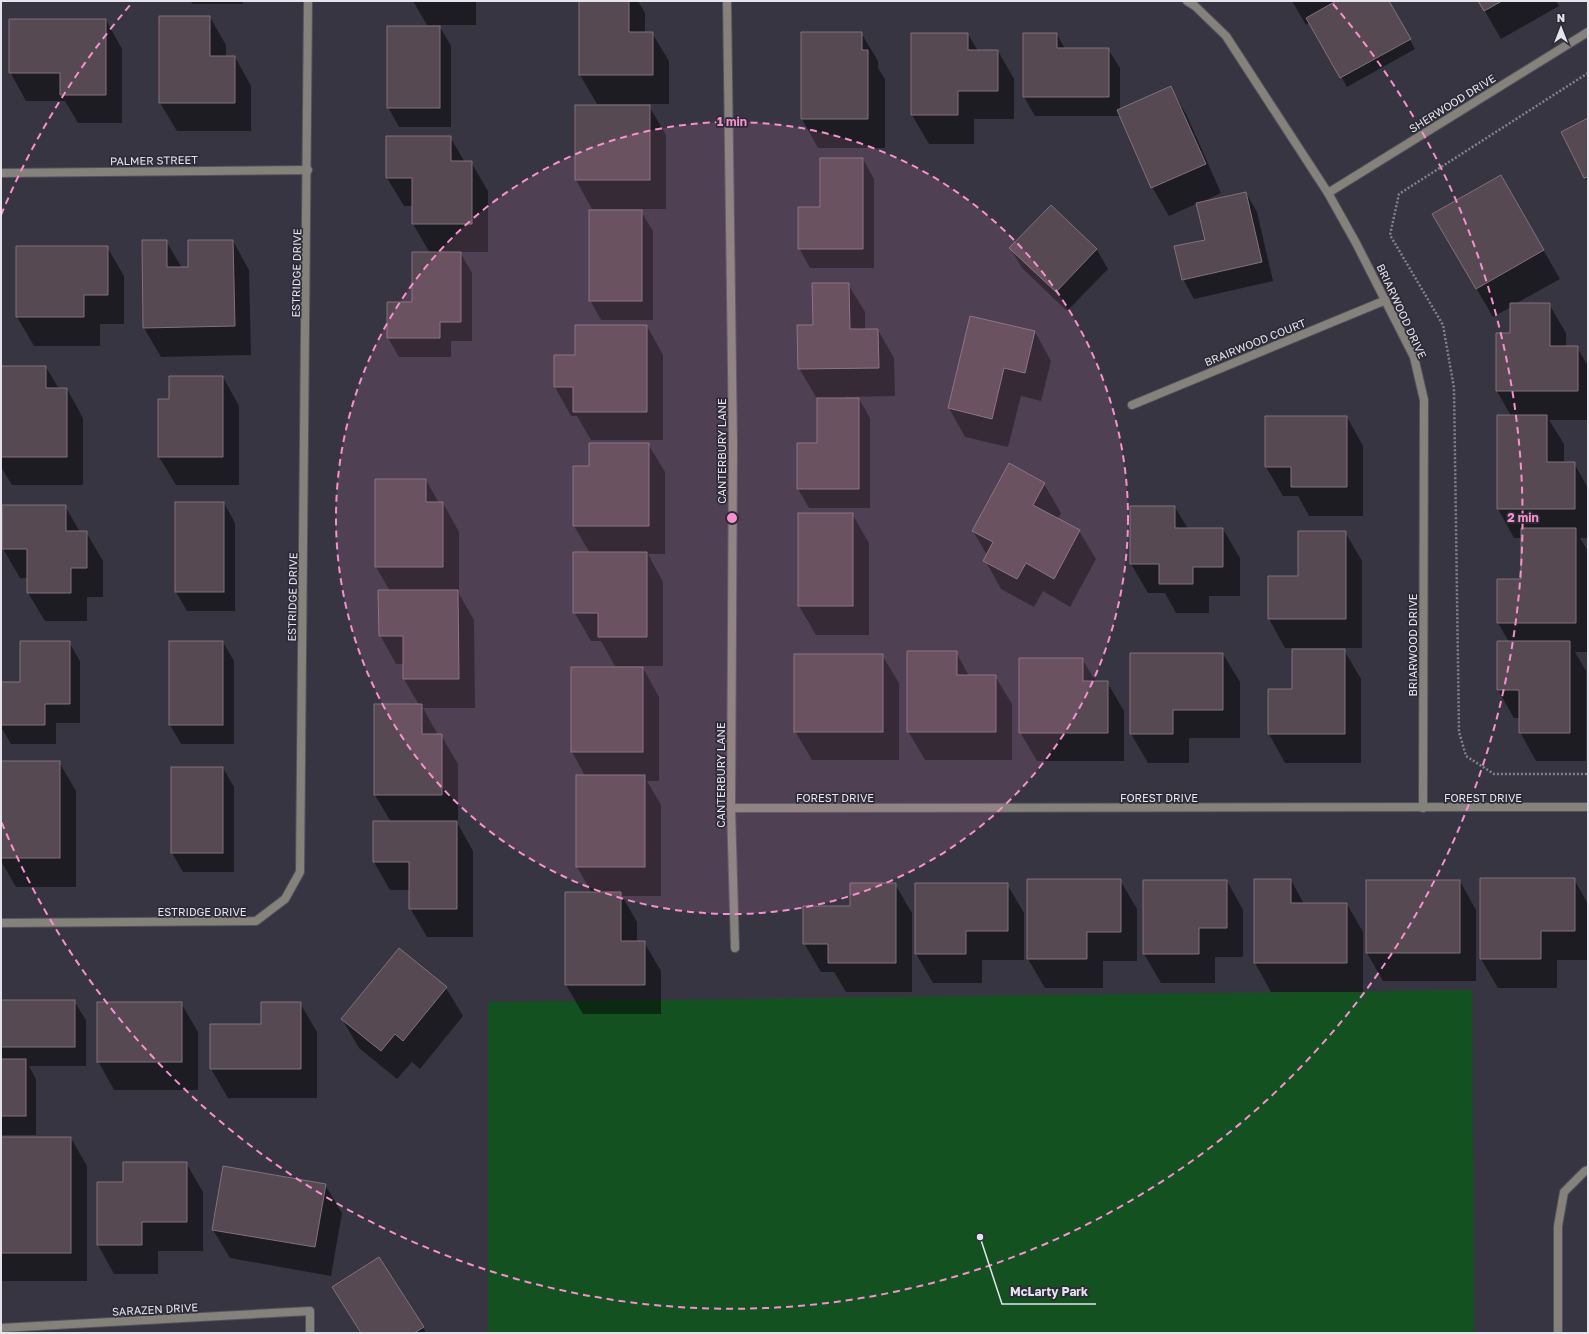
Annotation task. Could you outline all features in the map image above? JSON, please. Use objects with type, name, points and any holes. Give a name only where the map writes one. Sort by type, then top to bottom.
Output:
[{"type":"street","name":"ESTRIDGE DRIVE","points":[[1,923],[256,921],[285,899],[300,872],[308,170],[308,1]]},
{"type":"street","name":"CANTERBURY LANE","points":[[727,1],[733,444],[731,808],[735,948]]},
{"type":"street","name":"BRIARWOOD DRIVE","points":[[1187,1],[1195,6],[1226,36],[1328,193],[1386,300],[1414,357],[1424,400],[1423,808]]},
{"type":"street","name":"SHERWOOD DRIVE","points":[[1328,193],[1588,32]]},
{"type":"street","name":"PALMER STREET","points":[[1,173],[308,170]]},
{"type":"street","name":"BRAIRWOOD COURT","points":[[1132,405],[1386,300]]},
{"type":"street","name":"FOREST DRIVE","points":[[731,808],[1588,807]]},
{"type":"street","points":[[1558,1333],[1558,1226],[1564,1192],[1585,1171],[1588,1170]]},
{"type":"street","name":"SARAZEN DRIVE","points":[[1,1328],[310,1312],[310,1333]]},
{"type":"path","points":[[1588,73],[1399,194],[1390,235],[1443,325],[1454,388],[1459,732],[1466,756],[1494,774],[1588,774]]},
{"type":"green space","points":[[1472,990],[1474,1333],[488,1333],[488,1002]]},
{"type":"building","points":[[579,1],[629,1],[629,32],[653,32],[653,75],[579,75]]},
{"type":"building","points":[[1336,1],[1389,1],[1411,39],[1340,78],[1306,18]]},
{"type":"building","points":[[1478,1],[1502,1],[1484,11]]},
{"type":"building","points":[[159,16],[210,16],[210,56],[235,56],[235,103],[159,103]]},
{"type":"building","points":[[9,19],[106,19],[106,95],[60,95],[60,73],[9,73]]},
{"type":"building","points":[[387,26],[440,26],[440,108],[387,108]]},
{"type":"building","points":[[801,32],[862,32],[862,50],[868,50],[868,119],[801,119]]},
{"type":"building","points":[[911,33],[968,33],[968,50],[998,50],[998,91],[958,91],[958,115],[911,115]]},
{"type":"building","points":[[1023,33],[1057,33],[1057,48],[1109,48],[1109,97],[1023,97]]},
{"type":"building","points":[[1171,86],[1206,164],[1151,188],[1117,110]]},
{"type":"building","points":[[575,105],[650,105],[650,180],[575,180]]},
{"type":"building","points":[[1588,118],[1588,177],[1584,178],[1561,132]]},
{"type":"building","points":[[386,136],[451,136],[451,161],[472,161],[472,224],[412,224],[412,178],[386,178]]},
{"type":"building","points":[[820,158],[863,158],[863,249],[798,249],[798,207],[820,207]]},
{"type":"building","points":[[1501,175],[1544,250],[1476,289],[1432,214]]},
{"type":"building","points":[[1246,192],[1262,262],[1182,280],[1174,246],[1205,240],[1196,203]]},
{"type":"building","points":[[1051,205],[1097,249],[1056,292],[1009,248]]},
{"type":"building","points":[[589,210],[642,210],[642,301],[589,301]]},
{"type":"building","points":[[142,240],[167,240],[167,267],[188,267],[188,240],[233,240],[235,326],[143,328]]},
{"type":"building","points":[[16,246],[108,246],[108,295],[84,295],[84,317],[16,317]]},
{"type":"building","points":[[412,252],[461,252],[461,322],[440,322],[440,338],[387,338],[387,302],[412,302]]},
{"type":"building","points":[[812,283],[849,283],[850,329],[878,329],[879,368],[798,369],[797,325],[813,325]]},
{"type":"building","points":[[1510,303],[1550,303],[1550,346],[1578,346],[1578,391],[1496,391],[1496,333],[1510,333]]},
{"type":"building","points":[[970,316],[1035,331],[1025,373],[1004,368],[992,419],[948,408]]},
{"type":"building","points":[[575,325],[647,325],[647,412],[573,412],[573,387],[554,387],[554,355],[575,355]]},
{"type":"building","points":[[1,366],[46,366],[46,388],[67,388],[67,457],[1,457]]},
{"type":"building","points":[[169,376],[223,376],[223,457],[158,457],[158,399],[169,399]]},
{"type":"building","points":[[817,398],[859,398],[859,489],[797,489],[797,443],[817,443]]},
{"type":"building","points":[[1497,415],[1547,415],[1547,462],[1575,462],[1575,509],[1497,509]]},
{"type":"building","points":[[1265,416],[1347,416],[1347,487],[1291,487],[1291,467],[1265,467]]},
{"type":"building","points":[[589,443],[649,443],[649,526],[573,526],[573,466],[589,466]]},
{"type":"building","points":[[1009,463],[1045,483],[1033,505],[1080,530],[1054,579],[1026,563],[1017,579],[983,561],[993,542],[972,531]]},
{"type":"building","points":[[375,479],[426,479],[426,502],[443,502],[443,567],[375,567]]},
{"type":"building","points":[[175,502],[224,502],[224,592],[175,592]]},
{"type":"building","points":[[2,505],[66,505],[66,531],[87,531],[87,568],[71,568],[71,593],[27,593],[27,549],[2,549]]},
{"type":"building","points":[[1130,506],[1175,506],[1175,528],[1223,528],[1223,567],[1193,567],[1193,584],[1159,584],[1159,564],[1130,564]]},
{"type":"building","points":[[798,513],[853,513],[853,606],[798,606]]},
{"type":"building","points":[[1521,528],[1576,528],[1576,623],[1497,623],[1497,579],[1521,579]]},
{"type":"building","points":[[1298,531],[1346,531],[1346,619],[1268,619],[1268,576],[1298,576]]},
{"type":"building","points":[[573,552],[647,552],[647,637],[598,637],[598,613],[573,613]]},
{"type":"building","points":[[378,590],[458,590],[459,679],[403,679],[403,636],[379,636]]},
{"type":"building","points":[[20,641],[70,641],[70,704],[45,704],[45,725],[1,725],[1,682],[20,682]]},
{"type":"building","points":[[169,641],[223,641],[223,725],[169,725]]},
{"type":"building","points":[[1497,641],[1570,641],[1570,733],[1519,733],[1519,690],[1497,690]]},
{"type":"building","points":[[1292,649],[1345,649],[1345,734],[1268,734],[1268,689],[1292,689]]},
{"type":"building","points":[[907,651],[957,651],[957,675],[996,675],[996,732],[907,732]]},
{"type":"building","points":[[1130,653],[1223,653],[1223,710],[1173,710],[1173,734],[1130,734]]},
{"type":"building","points":[[794,654],[883,654],[883,732],[794,732]]},
{"type":"building","points":[[1019,658],[1083,658],[1083,681],[1108,681],[1108,733],[1019,733]]},
{"type":"building","points":[[571,667],[643,667],[643,752],[571,752]]},
{"type":"building","points":[[374,704],[422,704],[422,734],[442,734],[442,795],[374,795]]},
{"type":"building","points":[[1,761],[60,761],[60,858],[1,858]]},
{"type":"building","points":[[171,767],[223,767],[223,853],[171,853]]},
{"type":"building","points":[[576,775],[645,775],[645,867],[576,867]]},
{"type":"building","points":[[373,821],[457,821],[457,909],[409,909],[409,862],[373,862]]},
{"type":"building","points":[[1480,878],[1575,878],[1575,931],[1541,931],[1541,959],[1480,959]]},
{"type":"building","points":[[1027,879],[1121,879],[1121,932],[1087,932],[1087,959],[1027,959]]},
{"type":"building","points":[[1254,879],[1291,879],[1291,903],[1347,903],[1347,963],[1254,963]]},
{"type":"building","points":[[1143,880],[1227,880],[1227,928],[1199,928],[1199,954],[1143,954]]},
{"type":"building","points":[[1366,880],[1460,880],[1460,953],[1366,953]]},
{"type":"building","points":[[850,883],[896,883],[896,963],[828,963],[828,944],[803,944],[803,906],[850,906]]},
{"type":"building","points":[[915,883],[1008,883],[1008,931],[966,931],[966,954],[915,954]]},
{"type":"building","points":[[565,892],[621,892],[621,941],[645,941],[645,985],[565,985]]},
{"type":"building","points":[[399,948],[447,987],[403,1041],[395,1034],[381,1051],[341,1019]]},
{"type":"building","points":[[1,1000],[75,1000],[75,1047],[1,1047]]},
{"type":"building","points":[[97,1002],[182,1002],[182,1062],[97,1062]]},
{"type":"building","points":[[261,1002],[301,1002],[301,1069],[210,1069],[210,1024],[261,1024]]},
{"type":"building","points":[[1,1059],[26,1059],[26,1116],[1,1116]]},
{"type":"building","points":[[1,1137],[71,1137],[71,1253],[1,1253]]},
{"type":"building","points":[[123,1162],[187,1162],[187,1222],[142,1222],[142,1245],[97,1245],[97,1182],[123,1182]]},
{"type":"building","points":[[223,1166],[326,1184],[315,1247],[212,1230]]},
{"type":"building","points":[[379,1257],[424,1327],[414,1333],[361,1333],[332,1287]]},
{"type":"place","name":"McLarty Park","points":[[980,1237]]}]
